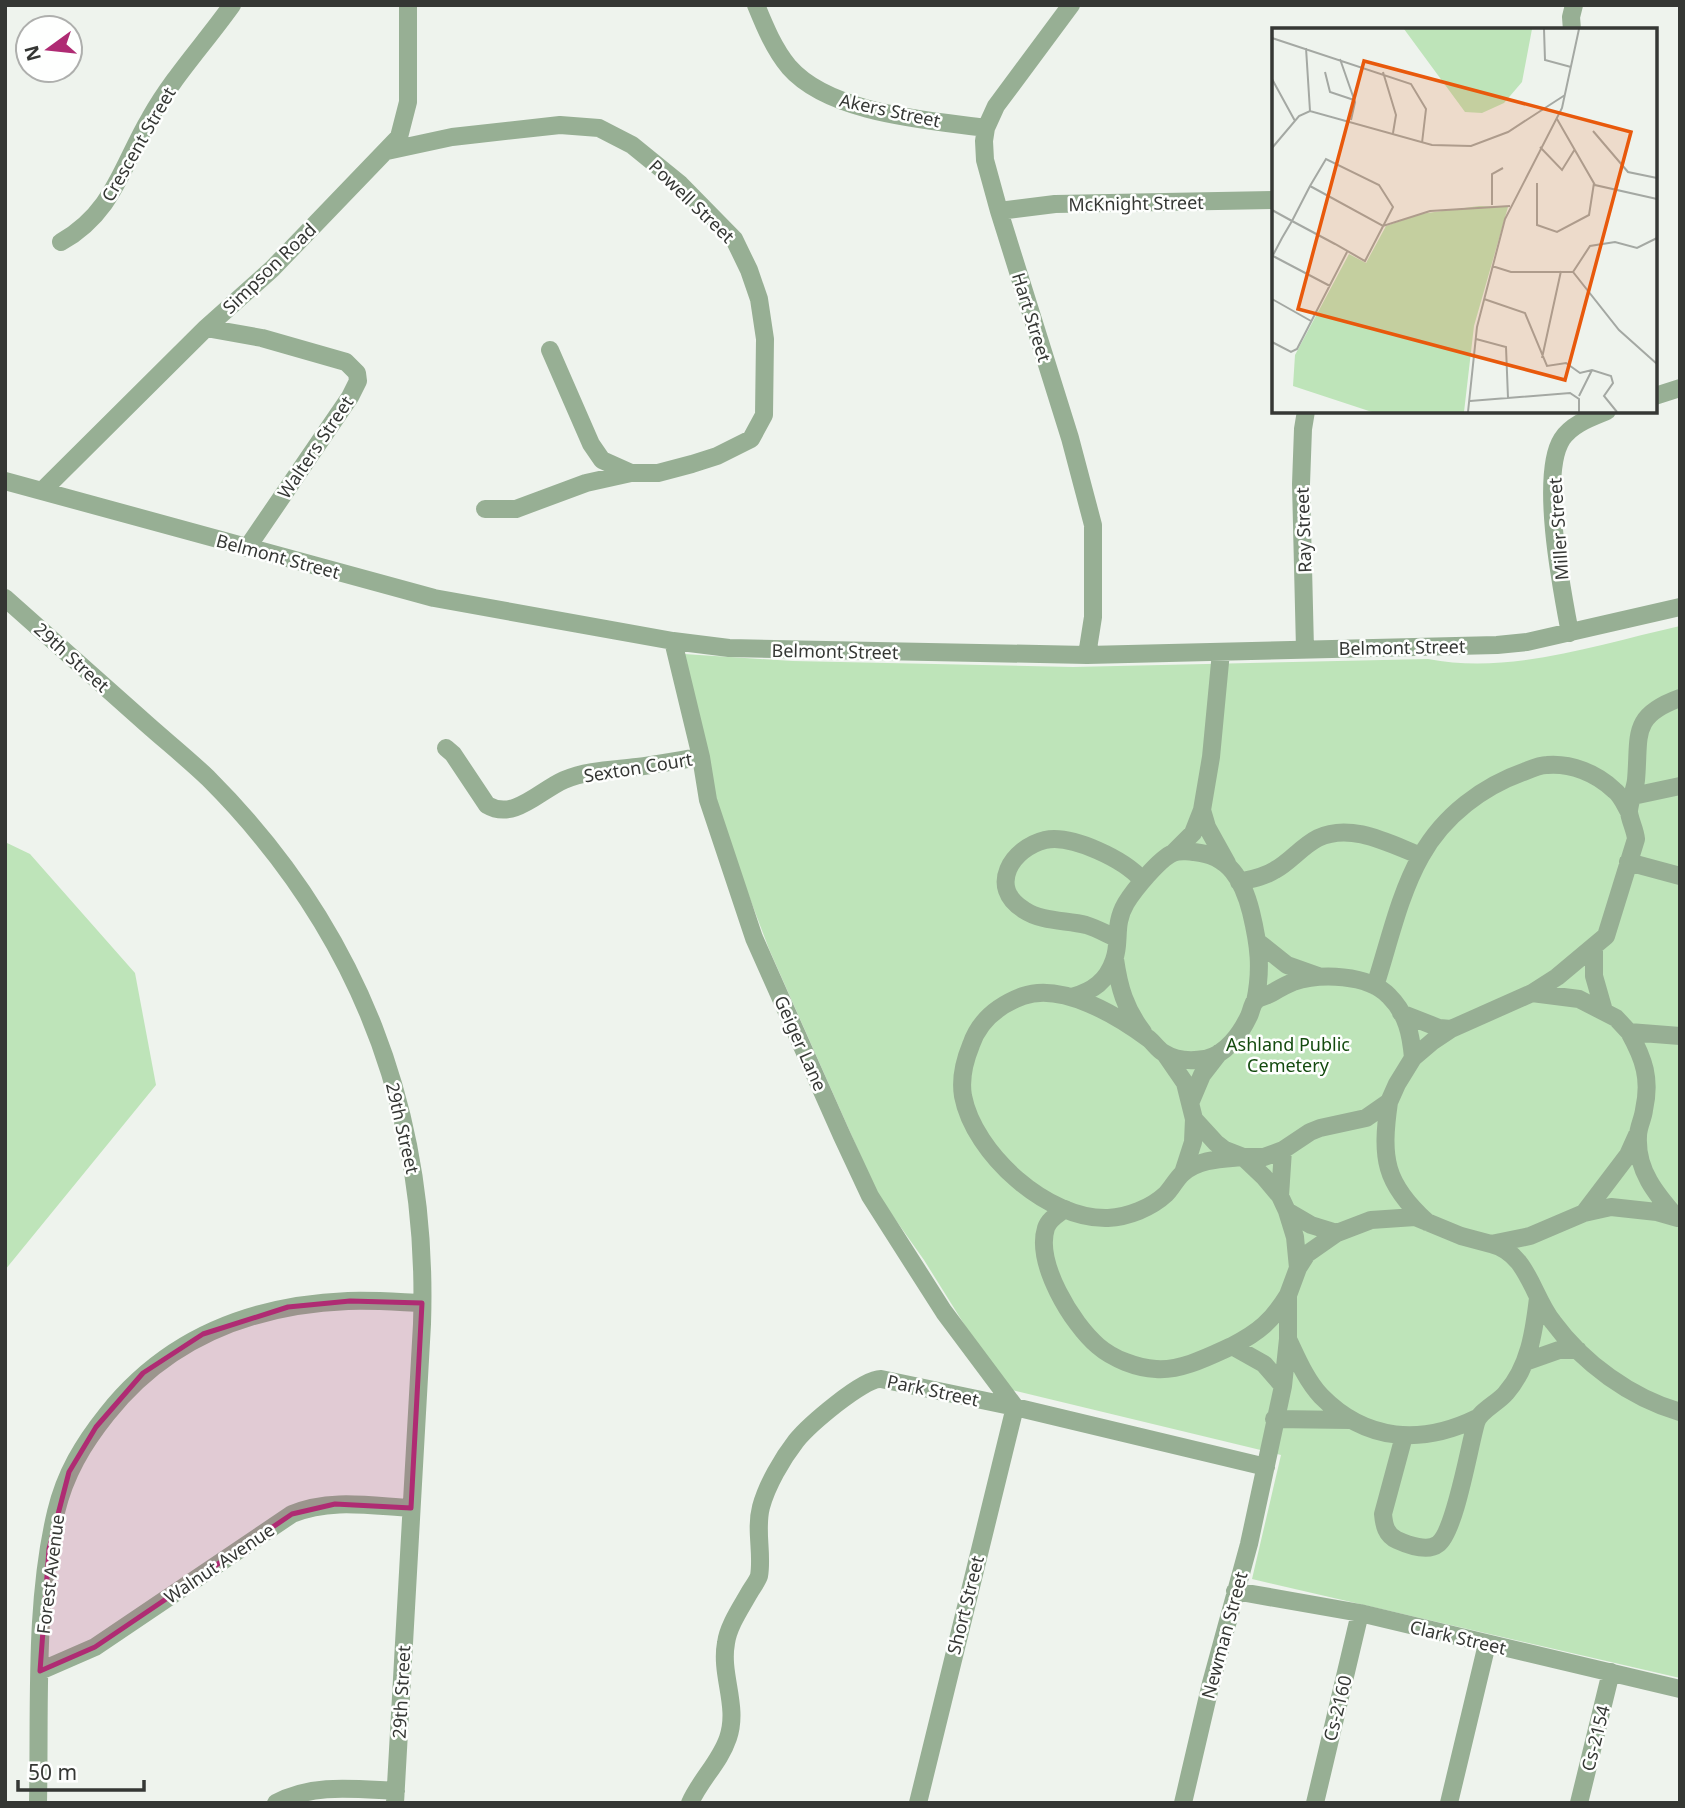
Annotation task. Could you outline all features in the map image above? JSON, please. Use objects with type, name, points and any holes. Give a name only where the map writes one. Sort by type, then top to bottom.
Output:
[{"type":"street","name":"Crescent Street","points":[[61,242],[72,236],[109,199],[149,118],[196,50],[214,32],[232,5]]},
{"type":"street","name":"Simpson Road","points":[[43,490],[206,328],[272,269],[399,137],[408,102],[408,5]]},
{"type":"street","name":"Akers Street","points":[[756,5],[771,40],[789,66],[834,99],[898,116],[986,128]]},
{"type":"street","name":"Hart Street","points":[[1071,5],[996,106],[986,128],[984,141],[985,160],[999,211],[1070,438],[1093,525],[1093,617],[1087,654]]},
{"type":"street","points":[[1572,28],[1574,5]]},
{"type":"street","name":"Powell Street","points":[[387,150],[452,137],[547,126],[580,125],[598,128],[632,145],[680,184],[734,239],[759,299],[765,339],[764,415],[751,439],[717,456],[658,473],[631,473],[586,483],[516,509],[485,509]]},
{"type":"street","name":"McKnight Street","points":[[999,211],[1055,204],[1272,200]]},
{"type":"street","name":"Walters Street","points":[[206,328],[262,338],[346,362],[357,373],[358,381],[350,397],[247,548]]},
{"type":"street","points":[[550,350],[602,460],[631,473]]},
{"type":"street","points":[[1657,395],[1680,388]]},
{"type":"street","name":"Ray Street","points":[[1305,649],[1301,484],[1306,413]]},
{"type":"street","name":"Miller Street","points":[[1570,633],[1557,562],[1552,480],[1556,450],[1562,438],[1572,428],[1602,413]]},
{"type":"street","name":"Belmont Street","points":[[5,481],[434,598],[673,641],[729,648],[1087,654],[1497,645],[1527,642],[1680,607]]},
{"type":"street","name":"29th Street","points":[[5,598],[207,777],[294,879],[334,942],[373,1025],[398,1100],[407,1132],[419,1203],[422,1303],[396,1797]]},
{"type":"street","name":"Geiger Lane","points":[[673,641],[701,757],[708,800],[754,938],[870,1196],[944,1312],[1015,1407]]},
{"type":"street","points":[[1028,1189],[1078,1214],[1108,1218],[1138,1212],[1164,1195],[1183,1173],[1194,1142],[1191,1101],[1185,1083],[1126,1006],[1115,959],[1116,938],[1118,920],[1125,905],[1142,880],[1193,833],[1202,810],[1211,757],[1221,652]]},
{"type":"street","points":[[1427,1222],[1397,1190],[1387,1165],[1384,1139],[1390,1102],[1397,1084],[1413,1058],[1433,1041],[1451,1029],[1532,993],[1606,936],[1636,839],[1631,804],[1641,728],[1647,716],[1657,706],[1680,698]]},
{"type":"street","name":"Sexton Court","points":[[446,748],[453,754],[479,797],[495,810],[515,809],[562,781],[591,771],[701,757]]},
{"type":"street","points":[[1375,986],[1405,894],[1421,856],[1443,826],[1472,798],[1505,778],[1544,765],[1570,765],[1595,775],[1631,804]]},
{"type":"street","points":[[1631,804],[1680,786]]},
{"type":"street","points":[[1191,1101],[1202,1075],[1236,1038],[1255,1002],[1260,977],[1258,942],[1249,905],[1207,827],[1202,810]]},
{"type":"street","points":[[1239,882],[1276,870],[1316,839],[1328,835],[1367,835],[1421,856]]},
{"type":"street","points":[[1116,938],[1088,925],[1049,919],[1026,911],[1017,905],[1006,888],[1007,867],[1021,850],[1045,840],[1058,839],[1085,845],[1108,856],[1142,880]]},
{"type":"street","points":[[1173,853],[1208,853],[1227,863]]},
{"type":"street","points":[[1628,862],[1680,876]]},
{"type":"street","points":[[1258,942],[1287,965],[1308,974],[1354,979],[1375,986],[1389,995],[1410,1031],[1413,1058]]},
{"type":"street","points":[[1594,947],[1594,976],[1604,1011]]},
{"type":"street","points":[[1073,997],[1098,986],[1115,959]]},
{"type":"street","points":[[1255,1002],[1293,982],[1324,977]]},
{"type":"street","points":[[1046,1227],[1038,1205],[1028,1189],[998,1159],[977,1131],[964,1100],[963,1066],[974,1034],[996,1010],[1024,996],[1053,993],[1073,997],[1114,1017],[1150,1040]]},
{"type":"street","points":[[1532,993],[1579,999],[1616,1018],[1629,1031],[1643,1059],[1647,1075],[1645,1108],[1628,1155],[1584,1213]]},
{"type":"street","points":[[1401,1013],[1439,1028],[1451,1029]]},
{"type":"street","points":[[1629,1031],[1680,1036]]},
{"type":"street","points":[[1165,1054],[1189,1061],[1220,1053]]},
{"type":"street","points":[[1183,1173],[1208,1160],[1264,1157],[1283,1150],[1320,1128],[1366,1118],[1390,1102]]},
{"type":"street","points":[[1194,1119],[1225,1150],[1243,1157],[1283,1203],[1311,1226],[1337,1233]]},
{"type":"street","points":[[1637,1134],[1644,1173],[1656,1194],[1679,1218]]},
{"type":"street","points":[[1283,1150],[1283,1203],[1295,1237],[1298,1268]]},
{"type":"street","points":[[1491,1244],[1530,1236],[1584,1213],[1611,1208],[1626,1207],[1679,1218]]},
{"type":"street","points":[[1065,1209],[1051,1219],[1046,1227],[1044,1242],[1062,1300],[1077,1325],[1097,1345],[1108,1354],[1142,1366],[1166,1369],[1210,1356],[1252,1336],[1274,1318],[1307,1254],[1337,1233],[1371,1220],[1415,1217],[1503,1247],[1523,1267],[1552,1322],[1578,1350],[1628,1390],[1680,1412]]},
{"type":"street","points":[[1288,1295],[1288,1339],[1303,1370],[1320,1395],[1350,1420],[1376,1430],[1404,1436],[1438,1434],[1477,1418],[1509,1390],[1525,1362],[1534,1335],[1538,1298]]},
{"type":"street","name":"Forest Avenue","points":[[38,1803],[41,1634],[49,1549],[56,1510],[69,1472],[96,1427],[143,1373],[171,1352],[203,1334],[264,1313],[317,1303],[422,1303]]},
{"type":"street","name":"Newman Street","points":[[1183,1803],[1249,1544],[1283,1386],[1288,1339]]},
{"type":"street","points":[[1233,1346],[1264,1364],[1283,1386]]},
{"type":"street","points":[[1525,1362],[1559,1350],[1578,1350]]},
{"type":"street","name":"Park Street","points":[[690,1803],[729,1737],[732,1707],[724,1666],[726,1641],[740,1608],[759,1577],[758,1529],[761,1507],[769,1487],[796,1442],[848,1394],[875,1378],[1015,1407],[1266,1467]]},
{"type":"street","name":"Short Street","points":[[918,1803],[1015,1407]]},
{"type":"street","points":[[1404,1436],[1383,1514],[1384,1524],[1394,1539],[1412,1546],[1432,1548],[1439,1544],[1450,1526],[1477,1418]]},
{"type":"street","points":[[1274,1419],[1350,1420]]},
{"type":"street","name":"Walnut Avenue","points":[[40,1671],[95,1647],[292,1514],[310,1506],[335,1504],[411,1508]]},
{"type":"street","name":"Clark Street","points":[[1235,1591],[1360,1613],[1680,1689]]},
{"type":"street","name":"Cs-2160","points":[[1315,1803],[1360,1613]]},
{"type":"street","points":[[1449,1803],[1487,1644]]},
{"type":"street","name":"Cs-2154","points":[[1579,1803],[1611,1672]]},
{"type":"street","points":[[276,1803],[324,1788],[396,1797]]},
{"type":"highlighted area","points":[[350,1301],[422,1303],[411,1508],[335,1504],[292,1514],[95,1647],[40,1671],[49,1549],[69,1472],[96,1427],[143,1373],[203,1334],[288,1307]]},
{"type":"green space","name":"Ashland Public Cemetery","points":[[1680,626],[1680,1678],[1252,1579],[1281,1455],[1012,1390],[984,1356],[924,1260],[878,1195],[769,949],[727,838],[705,763],[684,654],[793,661],[1073,667],[1428,659],[1491,663],[1587,649]]},
{"type":"green space","points":[[5,842],[30,854],[135,973],[156,1085],[5,1270]]}]
